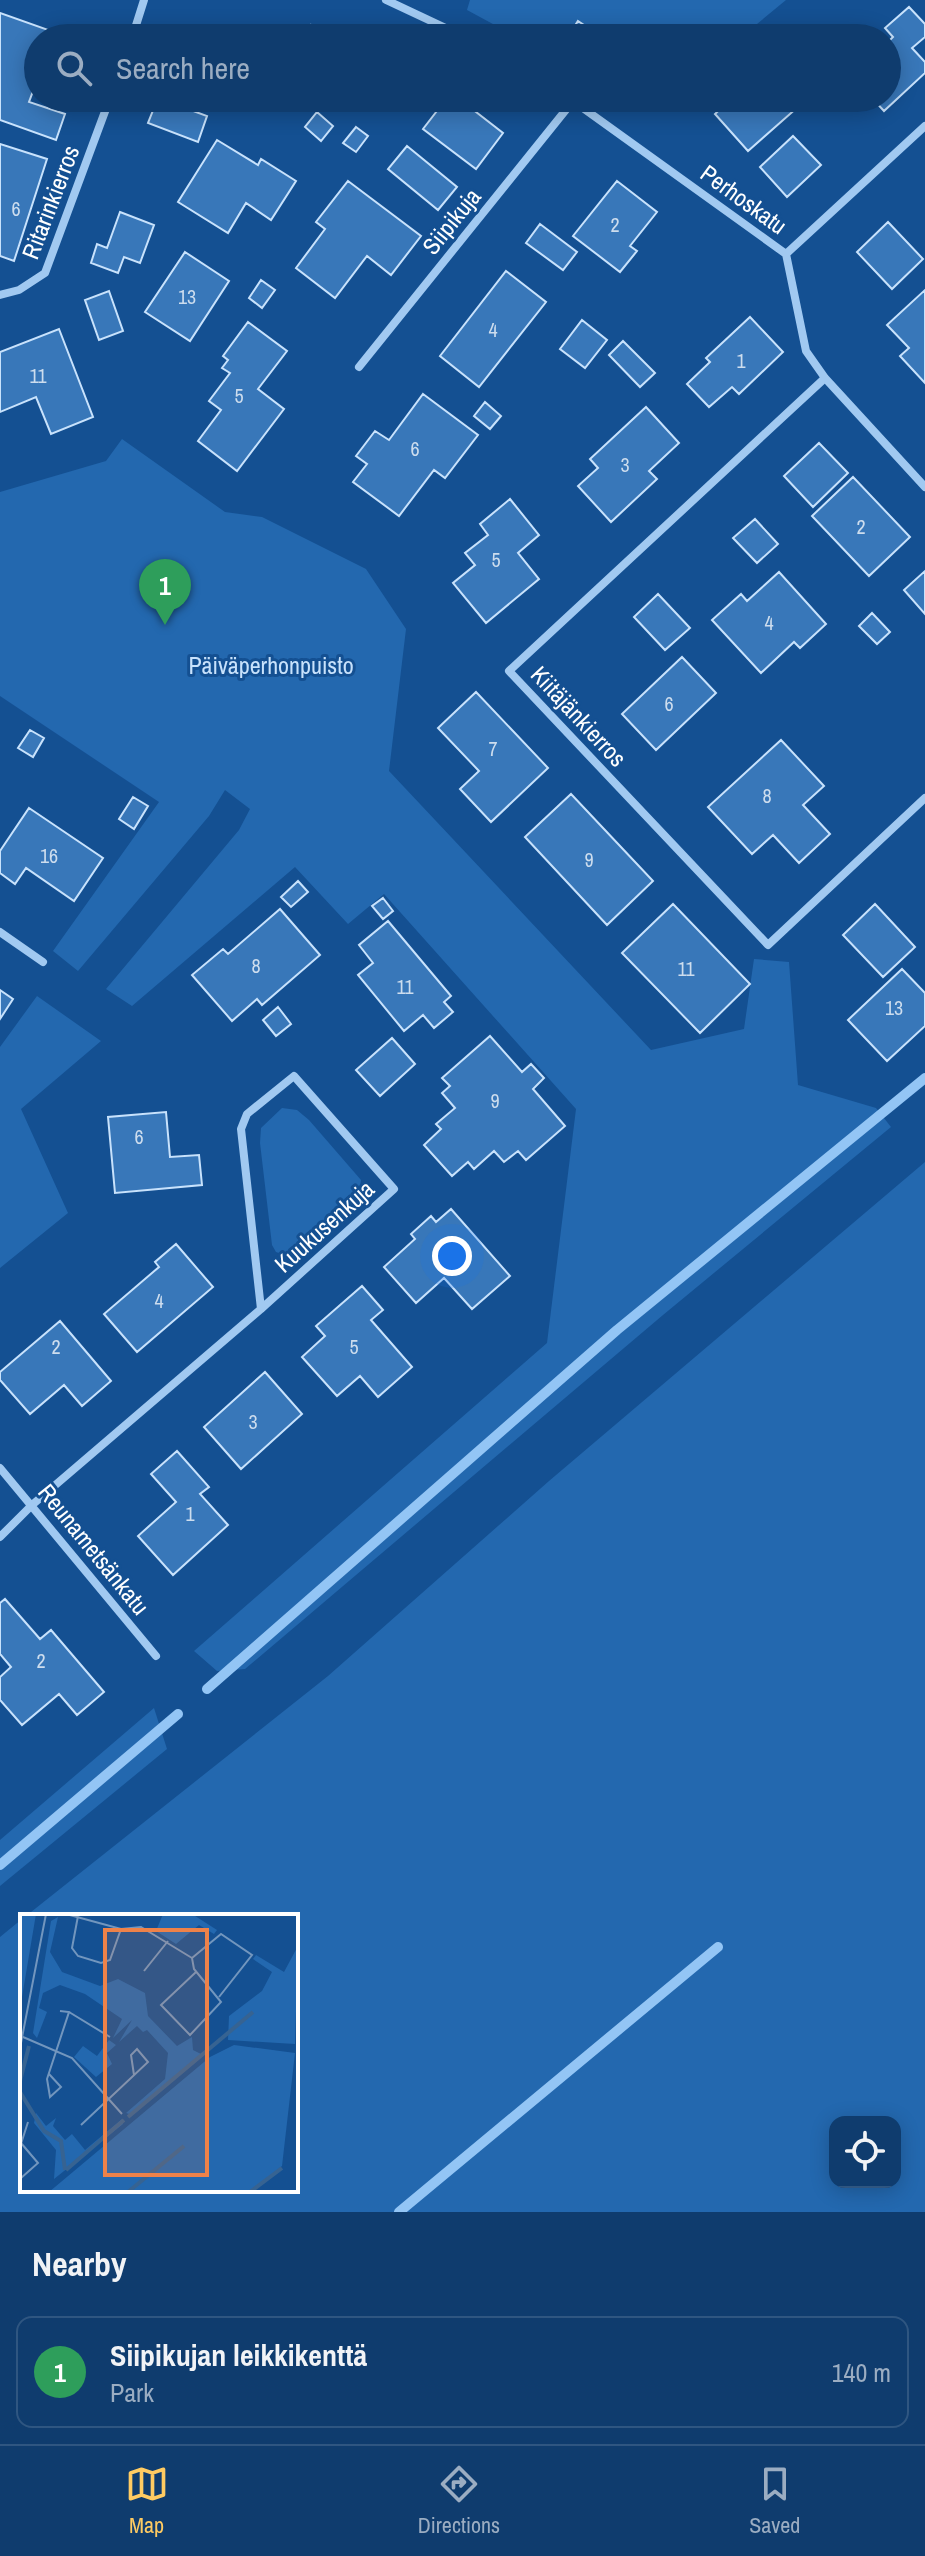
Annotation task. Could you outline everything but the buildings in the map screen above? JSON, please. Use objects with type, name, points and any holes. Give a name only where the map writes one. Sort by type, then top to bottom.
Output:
[{"type":"street","points":[[136,24],[144,0]]},
{"type":"street","points":[[386,0],[437,24]]},
{"type":"street","name":"Ritarinkierros","points":[[0,295],[19,290],[45,273],[105,112]]},
{"type":"street","name":"Siipikuja","points":[[359,367],[561,112]]},
{"type":"street","name":"Perhoskatu","points":[[588,112],[786,254],[806,351],[825,378],[925,487]]},
{"type":"street","points":[[786,254],[925,126]]},
{"type":"street","name":"Kiitäjänkierros","points":[[825,378],[509,671],[768,945],[925,798]]},
{"type":"street","points":[[0,932],[43,962]]},
{"type":"street","name":"Kuukusenkuja","points":[[0,1537],[32,1505],[261,1309],[394,1189],[294,1076],[247,1114],[241,1129],[261,1309]]},
{"type":"street","name":"Reunametsänkatu","points":[[0,1468],[156,1656]]},
{"type":"green space","points":[[470,0],[786,0],[757,24],[493,24],[467,10]]},
{"type":"green space","name":"Päiväperhonpuisto","points":[[122,439],[225,512],[262,517],[366,569],[406,629],[389,771],[651,1050],[744,1029],[754,959],[789,962],[798,1085],[876,1108],[891,1127],[663,1315],[245,1669],[217,1671],[194,1651],[547,1343],[576,1109],[384,894],[348,924],[295,867],[132,1006],[106,989],[239,830],[250,809],[225,790],[209,816],[78,971],[53,951],[159,802],[0,696],[0,492],[106,461]]},
{"type":"green space","points":[[37,996],[101,1041],[21,1109],[68,1213],[0,1268],[0,1047]]},
{"type":"green space","points":[[282,1108],[297,1110],[309,1120],[361,1180],[359,1195],[300,1250],[288,1256],[276,1252],[272,1245],[260,1143],[261,1128]]},
{"type":"green space","points":[[925,1162],[925,2212],[0,2212],[0,1937],[20,1921],[20,2192],[298,2192],[298,1914],[29,1914],[328,1676],[549,1481]]},
{"type":"green space","points":[[154,1708],[167,1749],[0,1886],[0,1840]]},
{"type":"waterway","points":[[207,1689],[617,1330],[925,1078]]},
{"type":"waterway","points":[[0,1865],[178,1714]]},
{"type":"waterway","points":[[399,2212],[718,1947]]},
{"type":"place","name":"Siipikujan leikkikenttä","points":[[165,625]]}]
